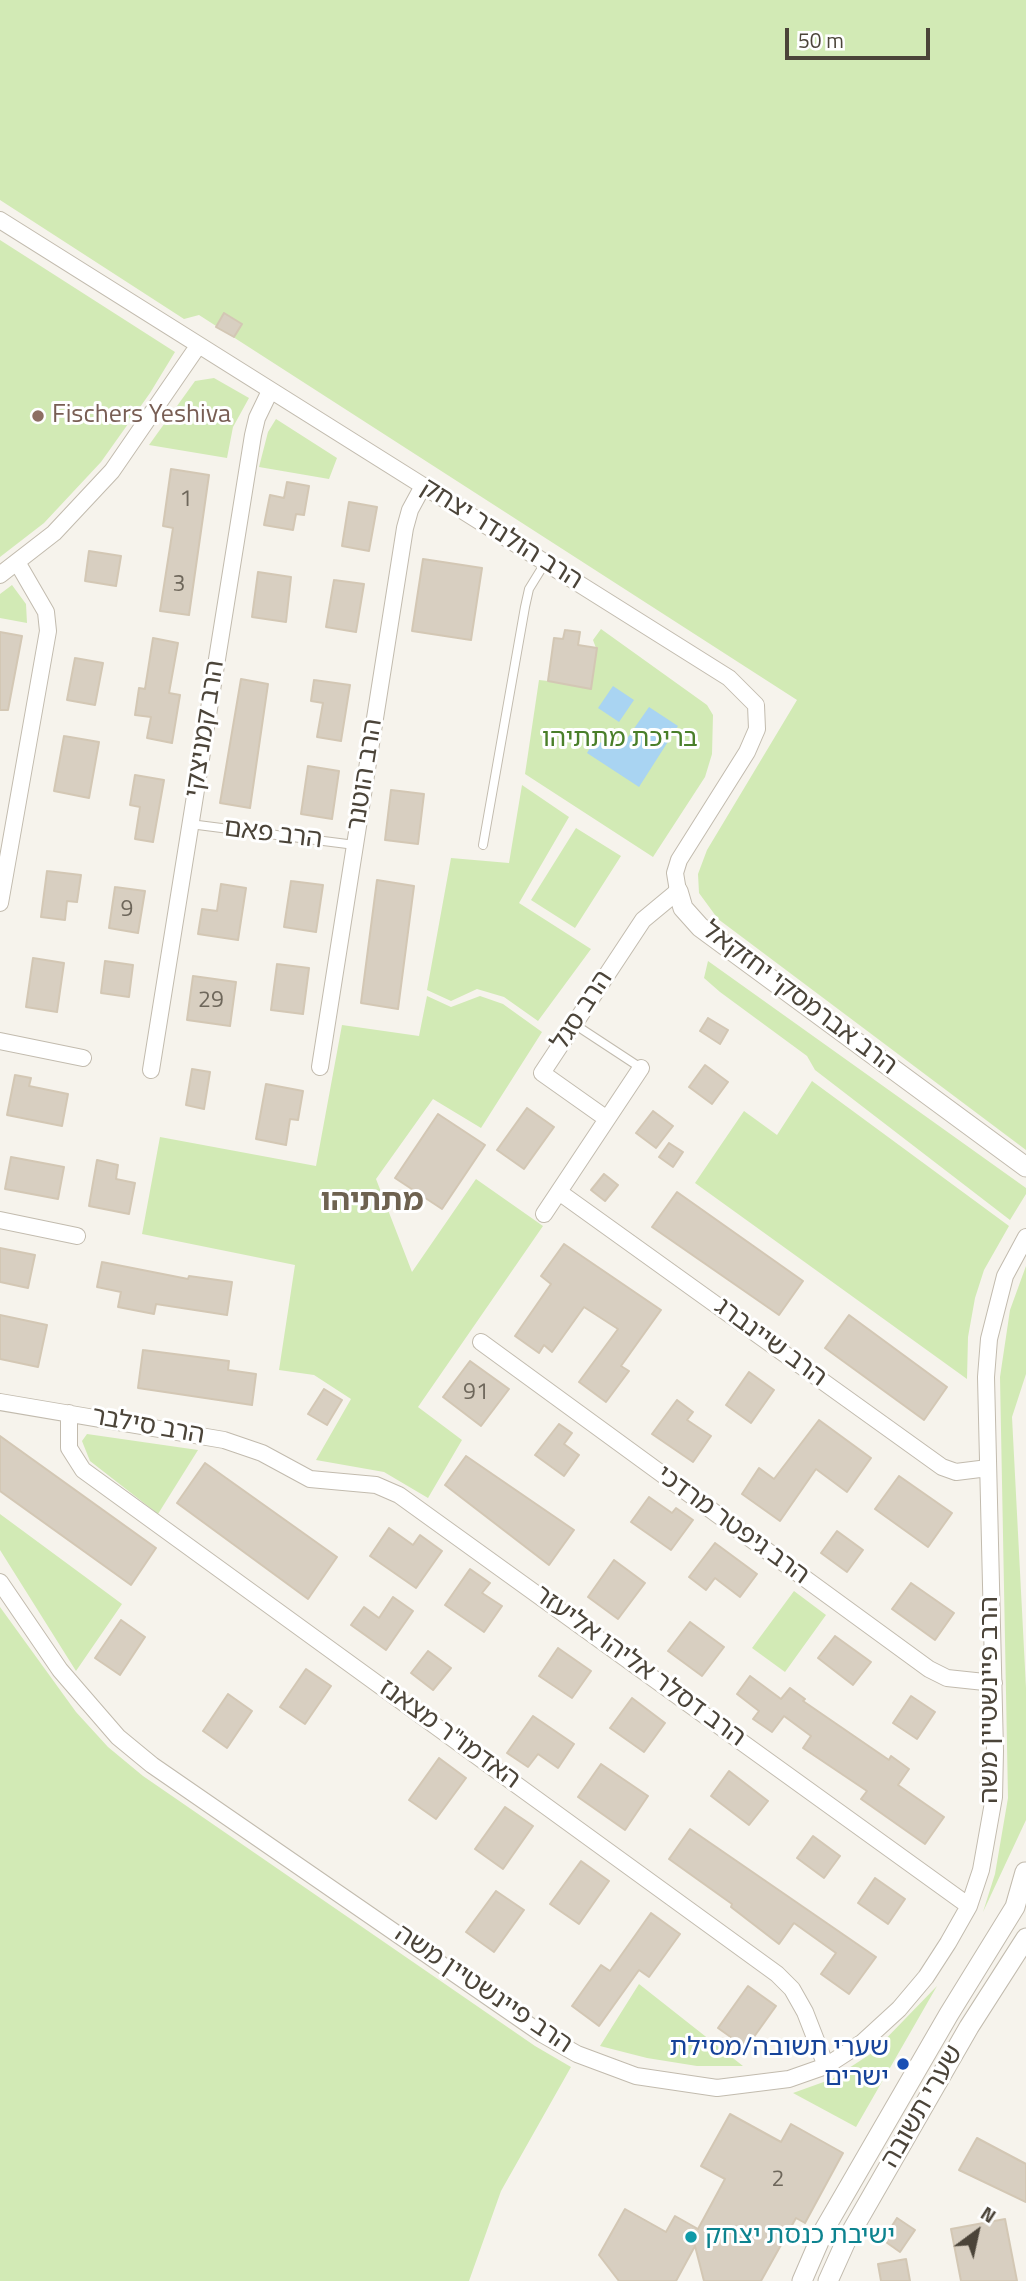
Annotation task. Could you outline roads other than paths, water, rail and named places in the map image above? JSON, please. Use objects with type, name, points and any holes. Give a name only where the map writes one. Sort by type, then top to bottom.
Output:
[{"type":"street","name":"הרב הולנדר יצחק","points":[[0,220],[729,678],[748,695],[756,705],[758,718],[747,752],[687,844],[675,873],[678,891]]},
{"type":"street","points":[[0,575],[54,533],[112,471],[198,346]]},
{"type":"street","name":"הרב קמניצקי","points":[[151,1070],[253,435],[257,418],[270,391]]},
{"type":"street","name":"הרב הוטנר","points":[[320,1067],[405,528],[410,510],[423,486]]},
{"type":"street","points":[[0,903],[48,631],[47,612],[17,562]]},
{"type":"street","name":"הרב סגל","points":[[607,1119],[542,1073],[643,919],[678,891]]},
{"type":"street","name":"הרב אברמסקי יחזקאל","points":[[678,891],[683,908],[700,927],[1026,1167]]},
{"type":"street","points":[[0,1041],[82,1058]]},
{"type":"street","points":[[544,1214],[641,1069]]},
{"type":"street","name":"הרב שיינברג","points":[[559,1192],[942,1467],[956,1472],[988,1468]]},
{"type":"street","points":[[0,1220],[77,1236]]},
{"type":"street","name":"הרב פיינשטיין משה","points":[[0,1583],[60,1670],[118,1737],[152,1765],[542,2034],[578,2054],[636,2077],[717,2088],[752,2086],[789,2079],[826,2066],[863,2042],[899,2009],[926,1977],[970,1906],[981,1870],[994,1797],[994,1682],[986,1377],[989,1339],[1005,1276],[1026,1237]]},
{"type":"street","name":"הרב גיפטר מרדכי","points":[[481,1342],[929,1669],[947,1678],[994,1682]]},
{"type":"street","name":"הרב סילבר","points":[[0,1402],[223,1440],[262,1453],[290,1470]]},
{"type":"street","name":"האדמו\"ר מצאנז","points":[[69,1413],[69,1448],[83,1470],[777,1975],[792,1989],[805,2012],[826,2066]]},
{"type":"street","name":"הרב דסלר אליהו אליעזר","points":[[290,1470],[327,1482],[376,1485],[399,1495],[970,1906]]},
{"type":"street","name":"שערי תשובה","points":[[802,2281],[830,2220],[948,2014],[1015,1907],[1026,1871]]},
{"type":"street","name":"שערי תשובה","points":[[828,2281],[846,2241],[969,2027],[1026,1938]]},
{"type":"lane","points":[[483,845],[525,607],[529,589],[545,563]]},
{"type":"lane","name":"הרב פאם","points":[[190,824],[355,845]]},
{"type":"lane","points":[[575,1024],[641,1069]]},
{"type":"water","points":[[613,686],[634,700],[619,722],[598,708]]},
{"type":"water","points":[[649,707],[678,726],[639,787],[587,753],[594,741],[607,744],[626,740]]},
{"type":"place","name":"Fischers Yeshiva","points":[[38,416]]},
{"type":"place","name":"שערי תשובה/מסילת ישרים","points":[[903,2064]]},
{"type":"place","name":"ישיבת כנסת יצחק","points":[[691,2237]]},
{"type":"district","name":"מתתיהו","points":[[372,1203]]},
{"type":"park label","name":"בריכת מתתיהו","points":[[620,740]]}]
